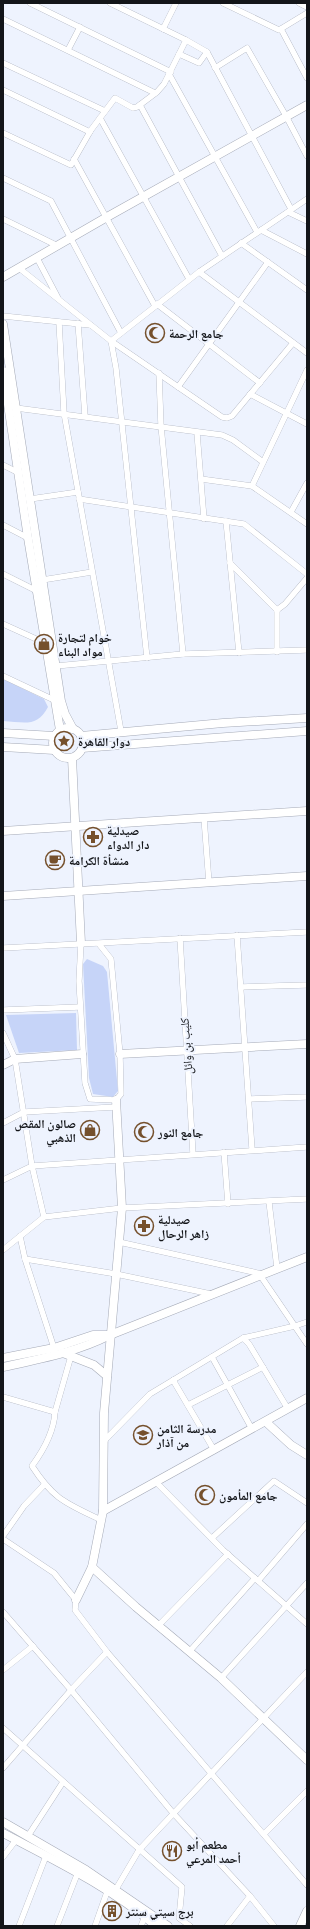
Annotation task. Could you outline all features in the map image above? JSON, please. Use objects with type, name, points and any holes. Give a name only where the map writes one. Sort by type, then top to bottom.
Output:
[{"type":"main road","points":[[3,277],[307,105]]},
{"type":"main road","points":[[3,324],[61,701],[73,729],[81,736],[82,748],[80,753],[72,758],[64,758],[54,750],[3,747]]},
{"type":"main road","points":[[3,372],[7,416],[19,473],[54,700],[57,733],[53,741],[54,750]]},
{"type":"main road","points":[[81,736],[121,731],[307,718]]},
{"type":"main road","points":[[3,733],[57,733],[69,728],[73,729]]},
{"type":"main road","points":[[82,748],[307,731]]},
{"type":"main road","points":[[72,758],[81,943]]},
{"type":"main road","points":[[3,831],[307,811]]},
{"type":"main road","points":[[3,896],[307,876]]},
{"type":"main road","points":[[120,1054],[307,1044]]},
{"type":"main road","points":[[3,1065],[15,1059],[82,1054]]},
{"type":"main road","points":[[76,1600],[92,1567],[102,1515],[104,1413],[122,1208],[116,1104]]},
{"type":"main road","points":[[3,1367],[67,1355],[110,1335],[307,1256]]},
{"type":"main road","points":[[3,1358],[54,1348],[93,1335],[110,1335]]},
{"type":"main road","points":[[67,1355],[94,1365],[107,1376]]},
{"type":"main road","points":[[102,1515],[156,1482],[307,1398]]},
{"type":"main road","points":[[266,1422],[291,1445],[307,1455]]},
{"type":"main road","points":[[92,1567],[158,1626],[221,1678],[307,1760]]},
{"type":"main road","points":[[3,1822],[116,1889],[168,1926]]},
{"type":"main road","points":[[3,1833],[78,1872],[144,1916],[156,1926]]},
{"type":"main road","points":[[300,1926],[307,1911]]},
{"type":"street","points":[[30,3],[170,73],[259,231],[307,254]]},
{"type":"street","points":[[110,3],[186,40],[207,52],[253,135],[290,210],[307,221]]},
{"type":"street","points":[[163,29],[176,3]]},
{"type":"street","points":[[224,3],[279,30],[307,13]]},
{"type":"street","points":[[299,3],[307,7]]},
{"type":"street","points":[[3,19],[156,93]]},
{"type":"street","points":[[68,50],[80,27]]},
{"type":"street","points":[[281,29],[307,78]]},
{"type":"street","points":[[3,133],[71,165],[90,132],[115,98],[130,107],[140,105],[156,93],[164,84],[186,40]]},
{"type":"street","points":[[215,68],[247,48],[307,156]]},
{"type":"street","points":[[179,54],[199,63],[207,52]]},
{"type":"street","points":[[3,63],[105,111]]},
{"type":"street","points":[[3,90],[90,132]]},
{"type":"street","points":[[140,105],[180,176],[222,256]]},
{"type":"street","points":[[100,118],[189,279]]},
{"type":"street","points":[[74,159],[156,305],[260,383]]},
{"type":"street","points":[[3,178],[51,201],[121,333]]},
{"type":"street","points":[[111,341],[189,279],[307,199]]},
{"type":"street","points":[[3,219],[58,246]]},
{"type":"street","points":[[241,244],[307,290]]},
{"type":"street","points":[[37,258],[59,300]]},
{"type":"street","points":[[178,387],[268,262]]},
{"type":"street","points":[[19,268],[111,341],[222,417],[227,418],[232,416],[293,343]]},
{"type":"street","points":[[199,272],[307,353]]},
{"type":"street","points":[[3,316],[78,323],[91,326]]},
{"type":"street","points":[[59,322],[64,413],[121,731]]},
{"type":"street","points":[[78,323],[85,416]]},
{"type":"street","points":[[111,341],[116,368],[147,658]]},
{"type":"street","points":[[252,486],[307,370]]},
{"type":"street","points":[[158,373],[161,426],[183,654]]},
{"type":"street","points":[[250,394],[307,424]]},
{"type":"street","points":[[16,408],[161,426],[196,433],[228,437],[263,462]]},
{"type":"street","points":[[196,433],[204,519]]},
{"type":"street","points":[[3,465],[19,473]]},
{"type":"street","points":[[201,479],[252,486],[307,524]]},
{"type":"street","points":[[291,512],[307,483]]},
{"type":"street","points":[[30,498],[78,492]]},
{"type":"street","points":[[79,499],[244,524],[307,574]]},
{"type":"street","points":[[226,521],[239,653]]},
{"type":"street","points":[[3,525],[28,538]]},
{"type":"street","points":[[230,562],[277,610],[277,652]]},
{"type":"street","points":[[42,580],[92,572]]},
{"type":"street","points":[[3,574],[37,591]]},
{"type":"street","points":[[277,610],[285,604],[307,578]]},
{"type":"street","points":[[3,624],[45,643]]},
{"type":"street","points":[[56,666],[183,654],[307,650]]},
{"type":"street","points":[[3,676],[54,700]]},
{"type":"street","points":[[204,818],[209,883]]},
{"type":"street","points":[[3,948],[307,932]]},
{"type":"street","points":[[237,935],[252,1149]]},
{"type":"street","name":"كليب بن وائل","points":[[180,938],[193,1154]]},
{"type":"street","points":[[81,943],[79,981],[82,1054],[85,1083],[90,1099],[116,1104]]},
{"type":"street","points":[[99,944],[111,959],[120,1054],[121,1094],[116,1104]]},
{"type":"street","points":[[241,987],[307,985]]},
{"type":"street","points":[[3,1010],[80,1007]]},
{"type":"street","points":[[3,1033],[15,1059],[32,1166],[44,1217]]},
{"type":"street","points":[[249,1098],[307,1097]]},
{"type":"street","points":[[3,1123],[24,1112],[116,1104]]},
{"type":"street","points":[[3,1180],[32,1166],[252,1149],[307,1147]]},
{"type":"street","points":[[224,1152],[228,1204]]},
{"type":"street","points":[[3,1250],[44,1217],[122,1208],[307,1199]]},
{"type":"street","points":[[269,1202],[277,1268]]},
{"type":"street","points":[[20,1236],[25,1259],[54,1348]]},
{"type":"street","points":[[119,1242],[261,1275],[306,1342]]},
{"type":"street","points":[[25,1259],[116,1274],[212,1294]]},
{"type":"street","points":[[104,1441],[150,1394],[243,1338],[307,1322]]},
{"type":"street","points":[[243,1338],[249,1344],[263,1366],[288,1409]]},
{"type":"street","points":[[67,1355],[54,1420],[42,1453],[32,1466],[44,1485],[63,1502],[102,1515]]},
{"type":"street","points":[[212,1357],[252,1429]]},
{"type":"street","points":[[188,1405],[263,1366]]},
{"type":"street","points":[[173,1380],[214,1450]]},
{"type":"street","points":[[3,1397],[55,1412]]},
{"type":"street","points":[[212,1538],[274,1481],[307,1504]]},
{"type":"street","points":[[156,1482],[228,1554],[307,1624]]},
{"type":"street","points":[[3,1536],[24,1506],[44,1485]]},
{"type":"street","points":[[189,1652],[307,1524]]},
{"type":"street","points":[[3,1539],[54,1573],[76,1600],[75,1610],[107,1652],[307,1885]]},
{"type":"street","points":[[158,1626],[228,1554]]},
{"type":"street","points":[[221,1678],[307,1583]]},
{"type":"street","points":[[3,1612],[71,1690],[173,1813],[250,1896],[274,1926]]},
{"type":"street","points":[[3,1670],[33,1646]]},
{"type":"street","points":[[3,1768],[71,1690],[107,1652]]},
{"type":"street","points":[[116,1889],[139,1850],[211,1772],[306,1675]]},
{"type":"street","points":[[3,1728],[182,1887],[179,1918],[190,1926]]},
{"type":"street","points":[[28,1836],[63,1782]]},
{"type":"street","points":[[264,1834],[307,1791]]},
{"type":"street","points":[[3,1857],[16,1840]]},
{"type":"street","points":[[19,1926],[46,1856]]},
{"type":"street","points":[[57,1926],[78,1872]]},
{"type":"street","points":[[95,1926],[107,1892]]},
{"type":"street","points":[[227,1926],[250,1896]]},
{"type":"street","points":[[141,1926],[144,1916]]},
{"type":"shaded area","points":[[3,679],[44,699],[48,707],[44,714],[34,721],[24,723],[3,721]]},
{"type":"shaded area","points":[[87,959],[103,966],[107,972],[118,1091],[113,1097],[93,1094],[89,1078],[83,964]]},
{"type":"shaded area","points":[[76,1013],[77,1050],[19,1053],[6,1015]]},
{"type":"place","name":"جامع الرحمة","points":[[155,333]]},
{"type":"place","name":"خوام لتجارة مواد البناء","points":[[44,644]]},
{"type":"place","name":"دوار القاهرة","points":[[64,741]]},
{"type":"place","name":"صيدلية دار الدواء","points":[[93,837]]},
{"type":"place","name":"منشأة الكرامة","points":[[55,860]]},
{"type":"place","name":"صالون المقص الذهبي","points":[[90,1130]]},
{"type":"place","name":"جامع النور","points":[[144,1132]]},
{"type":"place","name":"صيدلية زاهر الرحال","points":[[144,1226]]},
{"type":"place","name":"مدرسة الثامن من آذار","points":[[143,1435]]},
{"type":"place","name":"جامع المأمون","points":[[205,1495]]},
{"type":"place","name":"مطعم أبو أحمد المرعي","points":[[172,1851]]},
{"type":"place","name":"برج سيتي سنتر","points":[[112,1911]]}]
